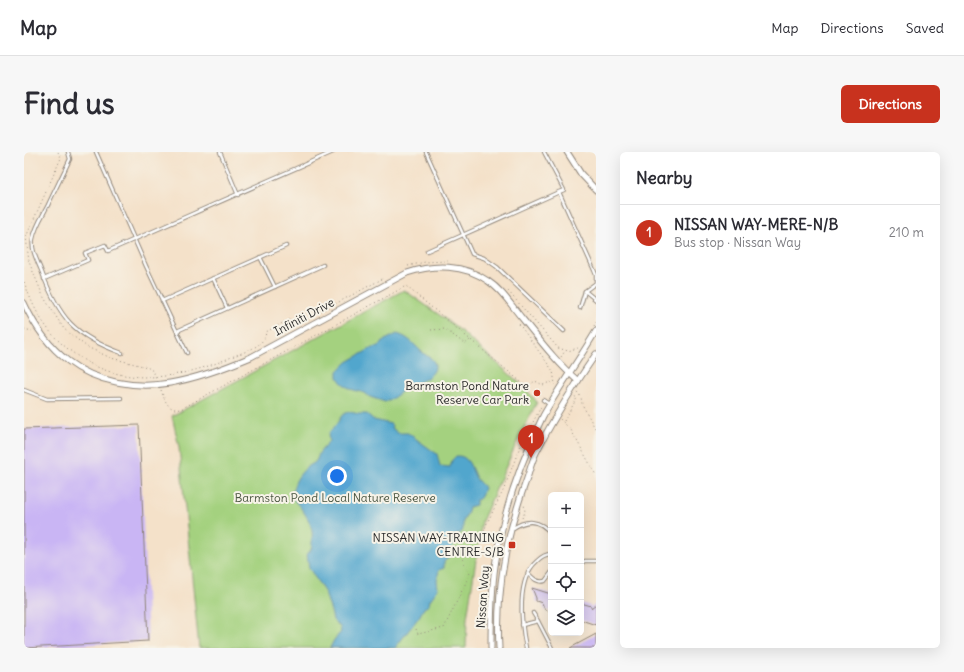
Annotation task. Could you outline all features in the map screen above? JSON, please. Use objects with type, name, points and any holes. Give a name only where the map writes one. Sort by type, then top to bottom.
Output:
[{"type":"street","points":[[567,152],[581,174],[596,190]]},
{"type":"street","name":"Infiniti Drive","points":[[24,303],[42,335],[58,352],[79,369],[119,383],[133,385],[158,384],[184,380],[231,365],[251,356],[407,273],[428,267],[440,266],[472,273],[495,286],[558,362],[578,381]]},
{"type":"street","points":[[24,319],[30,316]]},
{"type":"street","name":"Nissan Way","points":[[490,648],[491,608],[495,566],[501,532],[510,498],[546,402],[569,373],[594,329]]},
{"type":"street","name":"Nissan Way","points":[[499,648],[500,602],[504,560],[515,512],[536,454],[578,381],[596,354]]},
{"type":"lane","points":[[68,152],[70,159],[33,237],[34,252],[56,306],[75,329],[88,339],[104,347],[122,353]]},
{"type":"lane","points":[[96,152],[146,266],[187,353]]},
{"type":"lane","points":[[220,152],[238,195]]},
{"type":"lane","points":[[44,279],[88,260],[85,253],[105,245],[108,251],[334,152]]},
{"type":"lane","points":[[426,152],[472,254],[484,258],[497,267],[564,331]]},
{"type":"lane","points":[[427,251],[564,190],[544,152]]},
{"type":"lane","points":[[559,192],[596,275],[596,283],[585,291],[580,308]]},
{"type":"lane","points":[[162,301],[286,246]]},
{"type":"lane","points":[[260,257],[275,287]]},
{"type":"lane","points":[[177,331],[323,266]]},
{"type":"lane","points":[[213,278],[227,308]]},
{"type":"lane","points":[[585,291],[596,300]]},
{"type":"lane","points":[[24,390],[47,399],[121,398]]},
{"type":"lane","points":[[511,530],[521,523],[531,522],[540,524],[548,530]]},
{"type":"lane","points":[[526,648],[522,625],[523,590],[528,573],[535,562],[541,557],[548,555]]},
{"type":"lane","points":[[584,562],[596,561]]},
{"type":"lane","points":[[528,573],[534,579],[541,582],[545,581],[548,577]]},
{"type":"lane","points":[[533,614],[552,648]]},
{"type":"lane","points":[[522,625],[538,621]]},
{"type":"path","points":[[58,152],[60,158],[26,237],[29,262],[43,296],[64,328],[87,347],[111,358],[147,367],[153,371],[156,378]]},
{"type":"path","points":[[406,267],[440,260],[454,262]]},
{"type":"path","points":[[24,282],[36,311],[46,327],[73,353],[90,364],[107,371],[132,377],[156,378],[193,371],[247,351],[260,344],[265,338],[266,332],[290,319],[299,321],[305,320],[388,276]]},
{"type":"path","points":[[158,384],[166,404],[170,408],[181,410],[406,286],[527,387],[535,381],[543,385],[550,382],[555,384],[553,371]]},
{"type":"path","points":[[507,290],[558,348],[565,351],[574,350],[581,346]]},
{"type":"path","points":[[594,329],[596,322]]},
{"type":"path","points":[[431,330],[445,329],[465,344],[470,339]]},
{"type":"path","points":[[571,400],[579,387]]},
{"type":"path","points":[[576,392],[580,395],[582,404],[596,430]]},
{"type":"path","points":[[564,421],[577,398],[574,396]]},
{"type":"path","points":[[416,628],[418,634],[444,628],[470,574],[464,565],[463,558],[483,534],[486,523],[504,489],[519,449],[539,410],[546,402]]},
{"type":"path","points":[[557,424],[558,417],[572,430],[596,475]]},
{"type":"path","points":[[521,523],[525,512],[524,502]]},
{"type":"green space","name":"Barmston Pond Local Nature Reserve","points":[[404,290],[455,326],[523,386],[537,402],[516,444],[482,521],[467,618],[466,648],[199,648],[179,447],[172,416]]},
{"type":"water","points":[[397,334],[408,339],[434,362],[434,371],[430,375],[385,402],[370,397],[365,393],[350,389],[341,382],[338,377],[338,371],[347,362],[372,348],[379,347],[383,341]]},
{"type":"water","points":[[350,412],[367,414],[374,420],[391,424],[393,429],[398,433],[408,433],[437,454],[440,466],[450,467],[452,460],[456,456],[465,458],[478,481],[484,488],[481,497],[476,500],[476,505],[469,507],[463,521],[463,530],[455,536],[456,543],[449,550],[452,553],[444,562],[444,568],[439,570],[437,580],[438,589],[430,600],[429,605],[424,608],[419,617],[395,648],[330,648],[334,640],[341,632],[340,627],[333,620],[325,593],[309,568],[307,554],[312,547],[311,527],[306,515],[293,497],[295,484],[301,473],[316,461],[320,452],[329,441],[328,434],[344,414]]},
{"type":"building","points":[[139,425],[148,641],[24,648],[24,429]]},
{"type":"building","points":[[532,588],[548,593],[548,610],[545,610],[542,603],[536,601]]},
{"type":"building","points":[[584,604],[591,606],[591,608],[596,604],[596,625],[584,621]]},
{"type":"building","points":[[596,634],[596,648],[570,648]]},
{"type":"place","name":"Barmston Pond Nature Reserve Car Park","points":[[537,393]]},
{"type":"place","name":"NISSAN WAY-MERE-N/B","points":[[531,458]]},
{"type":"place","name":"NISSAN WAY-TRAINING CENTRE-S/B","points":[[512,545]]}]
